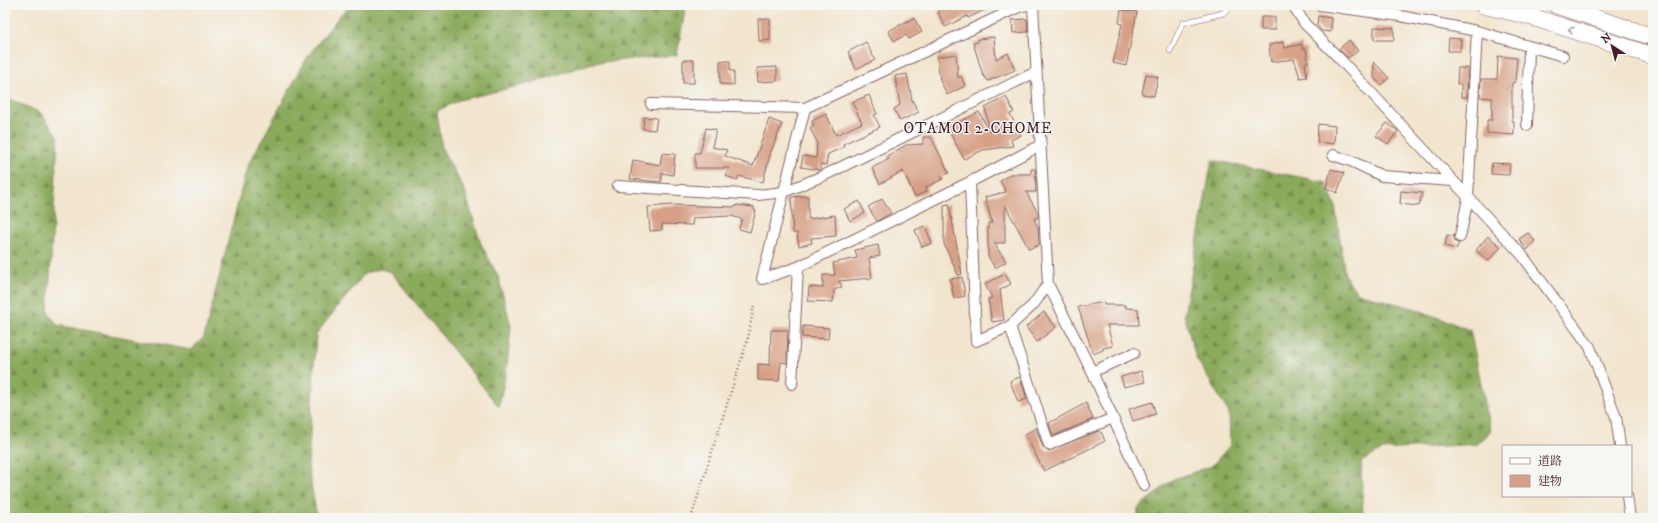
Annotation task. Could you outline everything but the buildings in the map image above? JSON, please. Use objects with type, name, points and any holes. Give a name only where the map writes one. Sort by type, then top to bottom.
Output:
[{"type":"highway","points":[[1482,5],[1529,16],[1653,56]]},
{"type":"highway","points":[[1556,5],[1653,37]]},
{"type":"street","points":[[651,104],[806,108],[1021,6],[1028,5]]},
{"type":"street","points":[[1033,5],[1048,284],[1092,372],[1144,486]]},
{"type":"street","points":[[1293,5],[1305,24],[1339,58],[1522,255],[1590,347],[1616,417],[1620,445]]},
{"type":"street","points":[[1320,5],[1400,16],[1477,31],[1563,56]]},
{"type":"street","points":[[1460,237],[1468,198],[1477,31]]},
{"type":"street","points":[[1527,125],[1530,46]]},
{"type":"street","points":[[618,186],[758,195],[784,192],[825,175],[1036,72]]},
{"type":"street","points":[[806,108],[762,279],[798,267],[970,182],[1041,145]]},
{"type":"street","points":[[1333,155],[1351,161],[1382,176],[1452,181]]},
{"type":"street","points":[[970,182],[976,341],[1010,326],[1033,306],[1048,284]]},
{"type":"street","points":[[792,384],[798,267]]},
{"type":"street","points":[[1010,326],[1049,445],[1113,418]]},
{"type":"street","points":[[1092,372],[1134,353]]},
{"type":"street","points":[[1627,497],[1630,518]]},
{"type":"lane","points":[[1170,51],[1183,23],[1223,13],[1231,5]]},
{"type":"path","points":[[691,518],[748,338],[754,305]]},
{"type":"green space","points":[[353,5],[686,5],[677,55],[592,63],[535,82],[459,100],[437,111],[442,149],[464,189],[481,244],[498,276],[511,326],[507,367],[499,407],[391,272],[380,269],[365,273],[316,334],[308,466],[317,518],[5,518],[5,97],[41,113],[58,137],[48,312],[57,325],[191,350],[204,337],[247,167],[308,56],[341,14]]},
{"type":"green space","points":[[1212,160],[1325,182],[1335,205],[1345,276],[1357,293],[1413,308],[1470,330],[1491,431],[1478,444],[1382,450],[1361,462],[1363,518],[1138,518],[1138,508],[1173,479],[1212,466],[1230,445],[1229,413],[1196,358],[1184,315]]},
{"type":"district","name":"OTAMOI 2-CHOME","points":[[978,128]]}]
